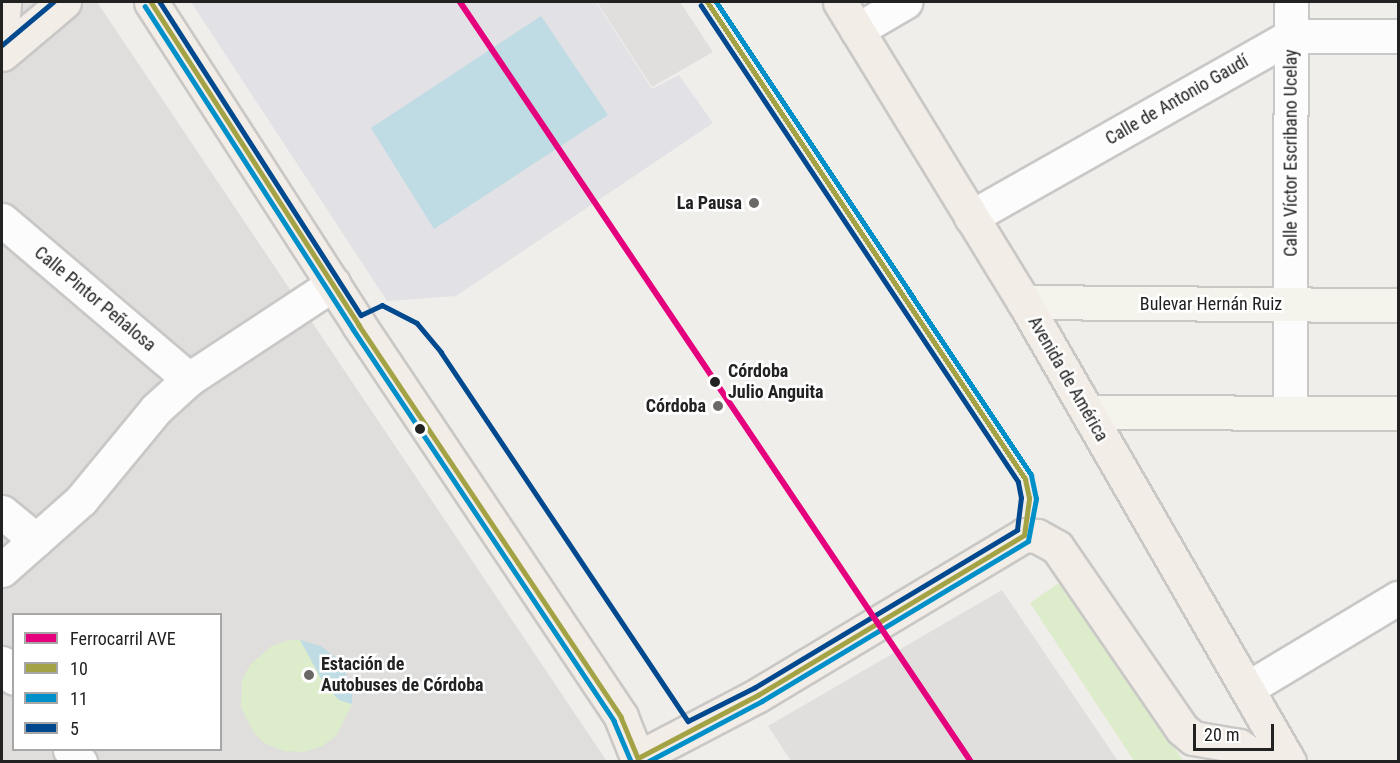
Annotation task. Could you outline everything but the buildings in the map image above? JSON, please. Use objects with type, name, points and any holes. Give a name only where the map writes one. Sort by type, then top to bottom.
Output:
[{"type":"main road","points":[[2,26],[4,2]]},
{"type":"main road","points":[[2,54],[64,2]]},
{"type":"main road","points":[[151,2],[333,284],[621,717],[636,760],[758,695],[1024,535],[1037,536],[1057,547],[1182,729],[1193,738],[1239,746],[1263,762]]},
{"type":"main road","name":"Avenida de América","points":[[840,2],[1024,302],[1248,688],[1288,762]]},
{"type":"street","points":[[857,30],[905,2]]},
{"type":"street","name":"Calle Víctor Escribano Ucelay","points":[[1290,412],[1292,2]]},
{"type":"street","name":"Calle de Antonio Gaudí","points":[[971,217],[1291,36],[1398,36]]},
{"type":"street","name":"Calle Pintor Peñalosa","points":[[2,220],[189,379]]},
{"type":"street","points":[[2,570],[81,500],[156,408],[189,379],[333,284]]},
{"type":"street","name":"Bulevar Hernán Ruiz","points":[[1024,302],[1398,305]]},
{"type":"street","points":[[1088,412],[1398,413]]},
{"type":"street","points":[[2,512],[36,540]]},
{"type":"street","points":[[1248,688],[1398,598]]},
{"type":"street","points":[[2,663],[12,676]]},
{"type":"shaded area","points":[[2,2],[97,2],[606,760],[621,761],[2,761]]},
{"type":"shaded area","points":[[191,2],[596,2],[652,89],[679,75],[713,123],[456,296],[387,301]]},
{"type":"shaded area","points":[[597,2],[680,2],[713,52],[652,87]]},
{"type":"shaded area","points":[[1002,590],[1118,761],[791,761],[768,726]]},
{"type":"green space","points":[[1060,582],[1183,760],[1191,761],[1134,761],[1030,603]]},
{"type":"green space","points":[[290,640],[300,640],[339,700],[352,704],[336,736],[321,747],[303,752],[284,751],[266,744],[254,733],[241,707],[242,681],[250,665],[272,646]]},
{"type":"water","points":[[541,16],[608,115],[434,229],[371,128]]},
{"type":"water","points":[[300,640],[321,646],[339,660],[352,687],[352,704],[339,700],[324,684]]},
{"type":"rail line","name":"AVE","points":[[460,2],[971,762]]},
{"type":"transit line","name":"5","points":[[2,45],[53,2]]},
{"type":"transit line","name":"10","points":[[151,2],[359,325],[621,717],[638,758]]},
{"type":"transit line","name":"5","points":[[160,2],[361,315],[382,305],[417,323],[441,352],[688,721],[754,688],[1017,530],[1021,498],[1018,482],[701,6]]},
{"type":"transit line","name":"10","points":[[638,758],[758,695],[1024,535],[1029,498],[1025,479],[707,2]]},
{"type":"transit line","name":"11","points":[[647,762],[762,701],[1028,541],[1036,499],[1031,475],[716,2]]},
{"type":"transit line","name":"11","points":[[145,6],[353,329],[614,721],[631,761]]},
{"type":"place","name":"La Pausa","points":[[754,203]]},
{"type":"place","name":"Córdoba Julio Anguita","points":[[715,382]]},
{"type":"place","name":"Córdoba","points":[[718,406]]},
{"type":"place","name":"Estación de Autobuses de Córdoba","points":[[309,675]]}]
